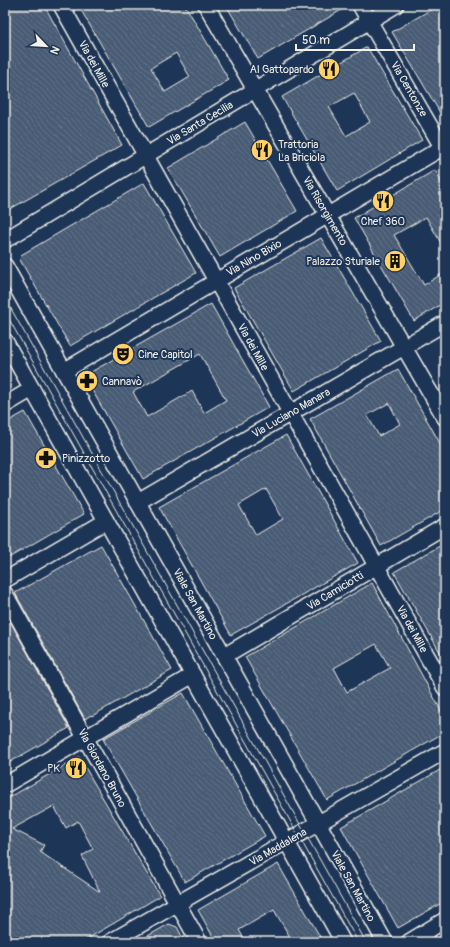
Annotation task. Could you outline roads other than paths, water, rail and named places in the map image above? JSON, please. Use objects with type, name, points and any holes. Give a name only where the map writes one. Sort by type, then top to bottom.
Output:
[{"type":"street","name":"Via dei Mille","points":[[61,5],[445,688]]},
{"type":"street","name":"Via Risorgimento","points":[[206,5],[445,418]]},
{"type":"street","name":"Via Centonze","points":[[360,5],[444,149]]},
{"type":"street","name":"Via Santa Cecilia","points":[[5,240],[396,5]]},
{"type":"street","name":"Via Nino Bixio","points":[[64,371],[328,215],[444,149]]},
{"type":"street","name":"Viale San Martino","points":[[5,266],[385,942]]},
{"type":"street","name":"Via Luciano Manara","points":[[138,502],[445,323]]},
{"type":"street","points":[[5,341],[342,942]]},
{"type":"street","points":[[5,405],[32,389]]},
{"type":"street","points":[[5,580],[106,521]]},
{"type":"street","name":"Via Camiciotti","points":[[224,656],[445,526]]},
{"type":"street","name":"Via Giordano Bruno","points":[[5,594],[199,942]]},
{"type":"street","points":[[5,785],[193,675]]},
{"type":"street","name":"Via Maddalena","points":[[110,942],[445,751]]},
{"type":"street","points":[[409,942],[445,920]]},
{"type":"tram line","points":[[5,298],[366,942]]},
{"type":"tram line","points":[[5,312],[358,942]]},
{"type":"place","name":"Al Gattopardo","points":[[329,69]]},
{"type":"place","name":"Trattoria La Briciola","points":[[262,150]]},
{"type":"place","name":"Chef 360","points":[[383,201]]},
{"type":"place","name":"Palazzo Sturiale","points":[[395,261]]},
{"type":"place","name":"Cine Capitol","points":[[123,354]]},
{"type":"place","name":"Cannavò","points":[[87,381]]},
{"type":"place","name":"Pinizzotto","points":[[46,458]]},
{"type":"place","name":"PK","points":[[76,768]]}]
